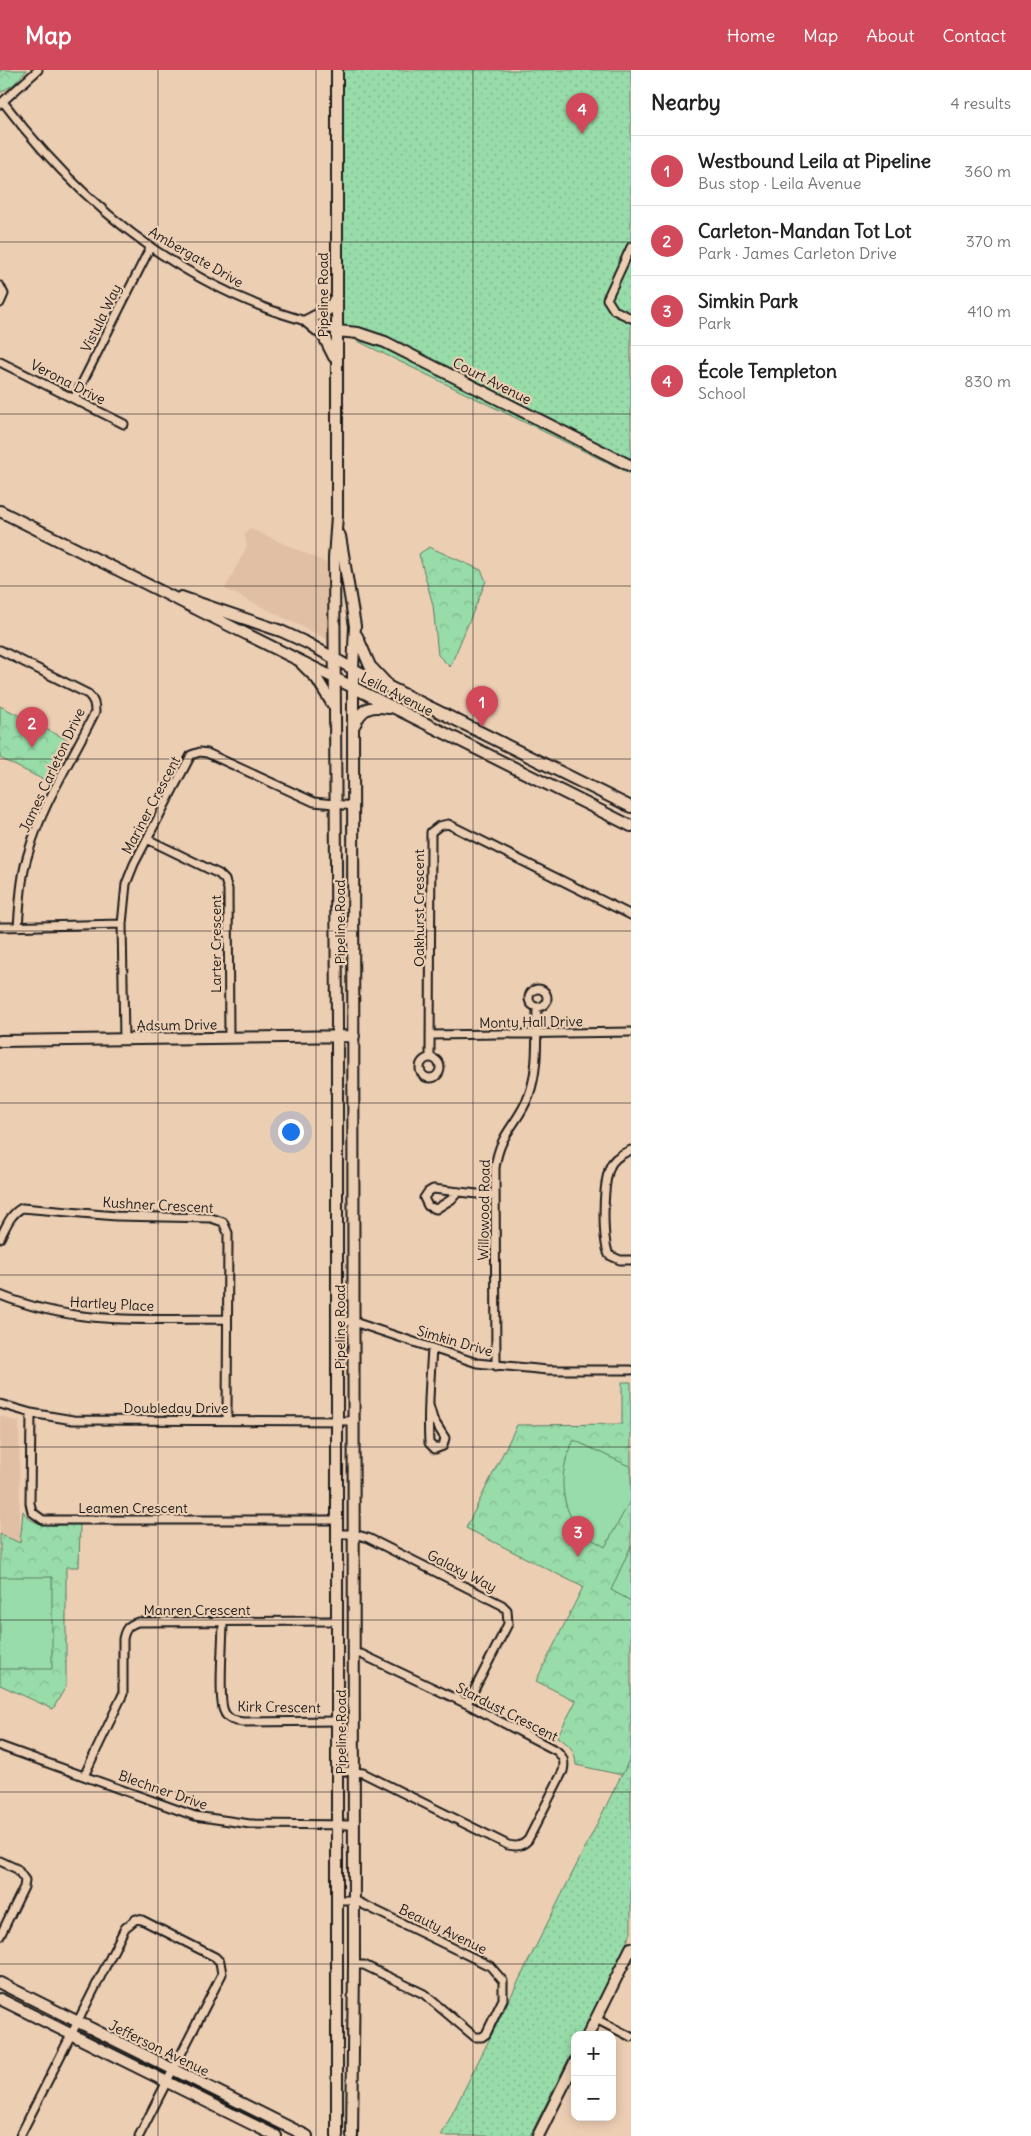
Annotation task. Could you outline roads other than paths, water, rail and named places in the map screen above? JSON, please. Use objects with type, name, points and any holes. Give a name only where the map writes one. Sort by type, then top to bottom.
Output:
[{"type":"street","points":[[2,104],[38,70]]},
{"type":"street","name":"Pipeline Road","points":[[337,70],[335,658],[337,2136]]},
{"type":"street","name":"Ambergate Drive","points":[[2,104],[48,158],[83,194],[150,248],[204,279],[269,310],[337,330]]},
{"type":"street","points":[[631,247],[607,299],[614,310],[631,318]]},
{"type":"street","name":"Vistula Way","points":[[74,399],[150,248]]},
{"type":"street","points":[[0,286],[4,294],[0,302]]},
{"type":"street","points":[[336,296],[329,308],[306,321],[323,335],[336,360]]},
{"type":"street","name":"Court Avenue","points":[[337,330],[358,333],[385,342],[631,466]]},
{"type":"street","name":"Verona Drive","points":[[0,362],[124,424]]},
{"type":"street","name":"Leila Avenue","points":[[0,512],[335,677],[353,688],[631,826]]},
{"type":"street","name":"Pipeline Road","points":[[336,519],[355,626],[353,669],[354,1965],[352,2136]]},
{"type":"street","name":"Leila Avenue","points":[[150,586],[281,631],[353,669],[631,807]]},
{"type":"street","points":[[355,626],[359,644],[370,666],[391,688]]},
{"type":"street","name":"James Carleton Drive","points":[[0,650],[88,694],[94,701],[95,706],[95,712],[49,803],[29,848],[22,882],[18,927]]},
{"type":"street","points":[[297,659],[317,679],[335,708]]},
{"type":"street","points":[[354,727],[358,716],[370,707],[395,708]]},
{"type":"street","name":"Mariner Crescent","points":[[124,1039],[122,924],[126,884],[184,765],[191,756],[200,752],[291,794],[314,802],[335,806],[354,806]]},
{"type":"street","name":"Oakhurst Crescent","points":[[430,1058],[431,832],[439,826],[448,824],[631,915]]},
{"type":"street","name":"Larter Crescent","points":[[147,839],[219,874],[226,880],[228,888],[229,1038]]},
{"type":"street","points":[[0,927],[122,924]]},
{"type":"street","name":"Willowood Road","points":[[496,1366],[495,1196],[498,1151],[504,1136],[524,1107],[534,1080],[537,1007]]},
{"type":"street","name":"Monty Hall Drive","points":[[431,1035],[631,1032]]},
{"type":"street","name":"Adsum Drive","points":[[0,1041],[354,1036]]},
{"type":"street","points":[[631,1150],[619,1155],[612,1163],[607,1176],[605,1221],[606,1247],[609,1255],[620,1260],[631,1260]]},
{"type":"street","points":[[458,1192],[495,1196]]},
{"type":"street","name":"Kushner Crescent","points":[[0,1238],[10,1218],[22,1208],[116,1216],[211,1218],[223,1222],[228,1232],[226,1319],[227,1420]]},
{"type":"street","name":"Hartley Place","points":[[0,1295],[44,1311],[85,1318],[226,1319]]},
{"type":"street","name":"Simkin Drive","points":[[336,1320],[354,1322],[469,1361],[496,1366],[548,1370],[631,1370]]},
{"type":"street","points":[[429,1405],[432,1419],[445,1438],[444,1446],[435,1449],[429,1444],[429,1405],[432,1349]]},
{"type":"street","name":"Doubleday Drive","points":[[0,1404],[31,1413],[66,1419],[99,1421],[354,1421]]},
{"type":"street","name":"Leamen Crescent","points":[[31,1413],[30,1503],[32,1512],[43,1520],[336,1520]]},
{"type":"street","name":"Galaxy Way","points":[[336,1534],[354,1534],[368,1538],[502,1605],[507,1610],[508,1624],[467,1704]]},
{"type":"street","name":"Manren Crescent","points":[[84,1776],[123,1694],[123,1639],[124,1632],[130,1625],[138,1622],[336,1621]]},
{"type":"street","name":"Kirk Crescent","points":[[223,1622],[222,1704],[227,1716],[234,1721],[243,1722],[336,1721]]},
{"type":"street","name":"Stardust Crescent","points":[[336,1770],[354,1770],[508,1845],[524,1845],[563,1771],[563,1757],[557,1751],[467,1704],[361,1654],[354,1654]]},
{"type":"street","name":"Blechner Drive","points":[[0,1746],[195,1816],[250,1824],[354,1825]]},
{"type":"street","points":[[0,1861],[17,1869],[25,1880],[24,1887],[0,1936]]},
{"type":"street","name":"Beauty Avenue","points":[[336,1900],[354,1900],[490,1966],[503,1981],[503,1999],[486,2034],[482,2037],[475,2037],[424,1994],[364,1965],[354,1965]]},
{"type":"street","points":[[20,2136],[69,2035],[77,2023],[125,1928],[136,1919],[150,1924],[215,1957],[222,1969],[222,1974],[174,2071],[166,2082],[139,2136]]},
{"type":"street","points":[[590,2031],[631,1948]]},
{"type":"street","name":"Jefferson Avenue","points":[[0,1983],[307,2136]]},
{"type":"street","name":"Jefferson Avenue","points":[[0,1999],[264,2133],[276,2136]]},
{"type":"street","points":[[596,2019],[631,2037]]},
{"type":"street","points":[[538,2136],[571,2070]]},
{"type":"street","points":[[264,2133],[271,2118]]},
{"type":"place","name":"École Templeton","points":[[582,134]]},
{"type":"place","name":"Westbound Leila at Pipeline","points":[[482,727]]},
{"type":"place","name":"Carleton-Mandan Tot Lot","points":[[32,748]]},
{"type":"place","name":"Simkin Park","points":[[578,1557]]}]
